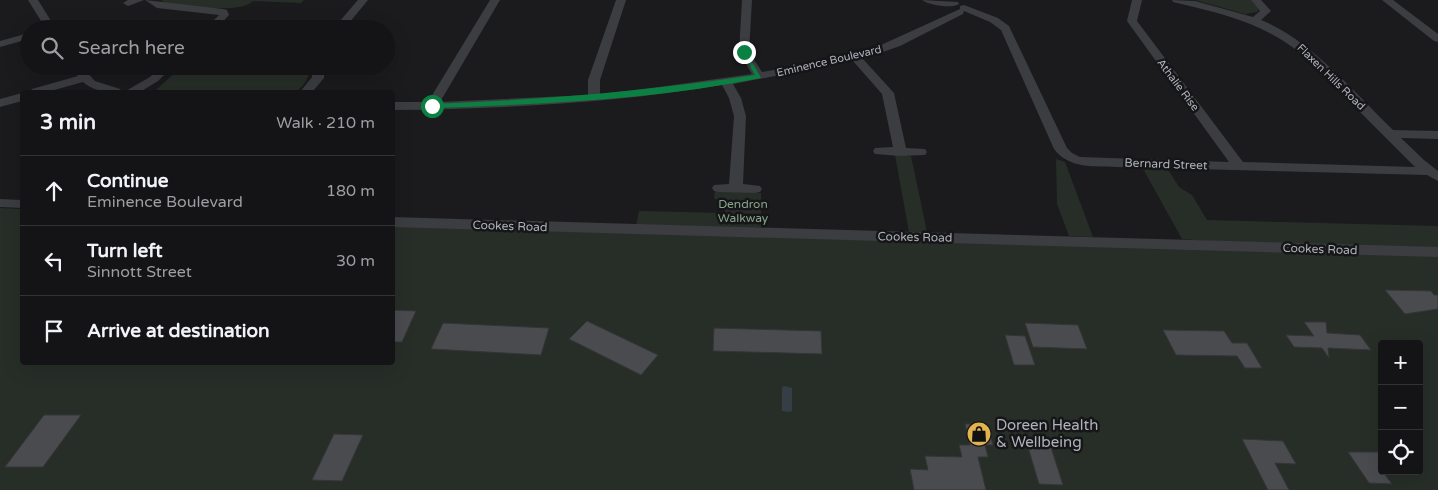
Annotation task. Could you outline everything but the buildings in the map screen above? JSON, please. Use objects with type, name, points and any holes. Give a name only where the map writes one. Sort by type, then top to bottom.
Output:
[{"type":"street","points":[[33,0],[45,20]]},
{"type":"street","points":[[150,0],[158,4],[223,12],[224,15],[219,20]]},
{"type":"street","points":[[346,20],[363,0]]},
{"type":"street","points":[[432,106],[495,0]]},
{"type":"street","points":[[594,98],[594,80],[621,0]]},
{"type":"street","points":[[747,0],[744,52],[759,76]]},
{"type":"street","name":"Bernard Street","points":[[926,0],[959,7],[999,22],[1007,31],[1061,149],[1067,156],[1086,162],[1434,174]]},
{"type":"street","name":"Athalie Rise","points":[[1137,0],[1132,21],[1239,166]]},
{"type":"street","name":"Flaxen Hills Road","points":[[1177,0],[1221,9],[1255,20],[1280,32],[1299,46],[1389,134],[1434,174]]},
{"type":"street","points":[[1255,20],[1266,11],[1256,0]]},
{"type":"street","points":[[1388,0],[1438,39]]},
{"type":"street","name":"Eminence Boulevard","points":[[395,106],[519,103],[594,98],[726,82],[855,57],[902,41],[959,7]]},
{"type":"street","points":[[0,44],[20,38]]},
{"type":"street","points":[[855,57],[888,93],[900,152]]},
{"type":"street","points":[[82,75],[101,88],[108,90]]},
{"type":"street","points":[[136,90],[158,75]]},
{"type":"street","points":[[308,90],[318,78],[318,75]]},
{"type":"street","points":[[43,90],[84,78]]},
{"type":"street","points":[[726,82],[735,98],[740,116],[736,189]]},
{"type":"street","points":[[0,104],[20,98]]},
{"type":"street","points":[[1389,134],[1438,135]]},
{"type":"street","points":[[880,151],[920,152]]},
{"type":"street","points":[[719,188],[755,189]]},
{"type":"street","points":[[0,203],[20,204]]},
{"type":"street","name":"Cookes Road","points":[[395,222],[1438,252]]},
{"type":"green space","points":[[161,0],[304,0],[301,3],[253,1],[236,8],[224,8],[165,3]]},
{"type":"green space","points":[[1195,0],[1251,0],[1259,9],[1257,12],[1245,14]]},
{"type":"green space","points":[[172,75],[308,75],[298,90],[156,90]]},
{"type":"green space","points":[[895,155],[911,156],[927,232],[909,232]]},
{"type":"green space","points":[[1056,159],[1065,162],[1093,237],[1069,236],[1057,204]]},
{"type":"green space","points":[[1142,167],[1167,168],[1179,187],[1192,195],[1207,220],[1438,226],[1438,248],[1235,243],[1182,239]]},
{"type":"green space","name":"Dendron Walkway","points":[[715,191],[761,193],[761,230],[636,226],[639,211],[725,213],[726,205],[714,198]]},
{"type":"green space","points":[[0,208],[20,209],[20,365],[395,365],[395,225],[1438,256],[1438,490],[0,490]]},
{"type":"shaded area","points":[[784,386],[792,388],[792,411],[790,412],[782,411],[782,388]]},
{"type":"place","name":"Doreen Health & Wellbeing","points":[[979,434]]},
{"type":"route","points":[[432,106],[484,105],[594,98],[670,90],[759,76],[748,62],[744,52]]}]
